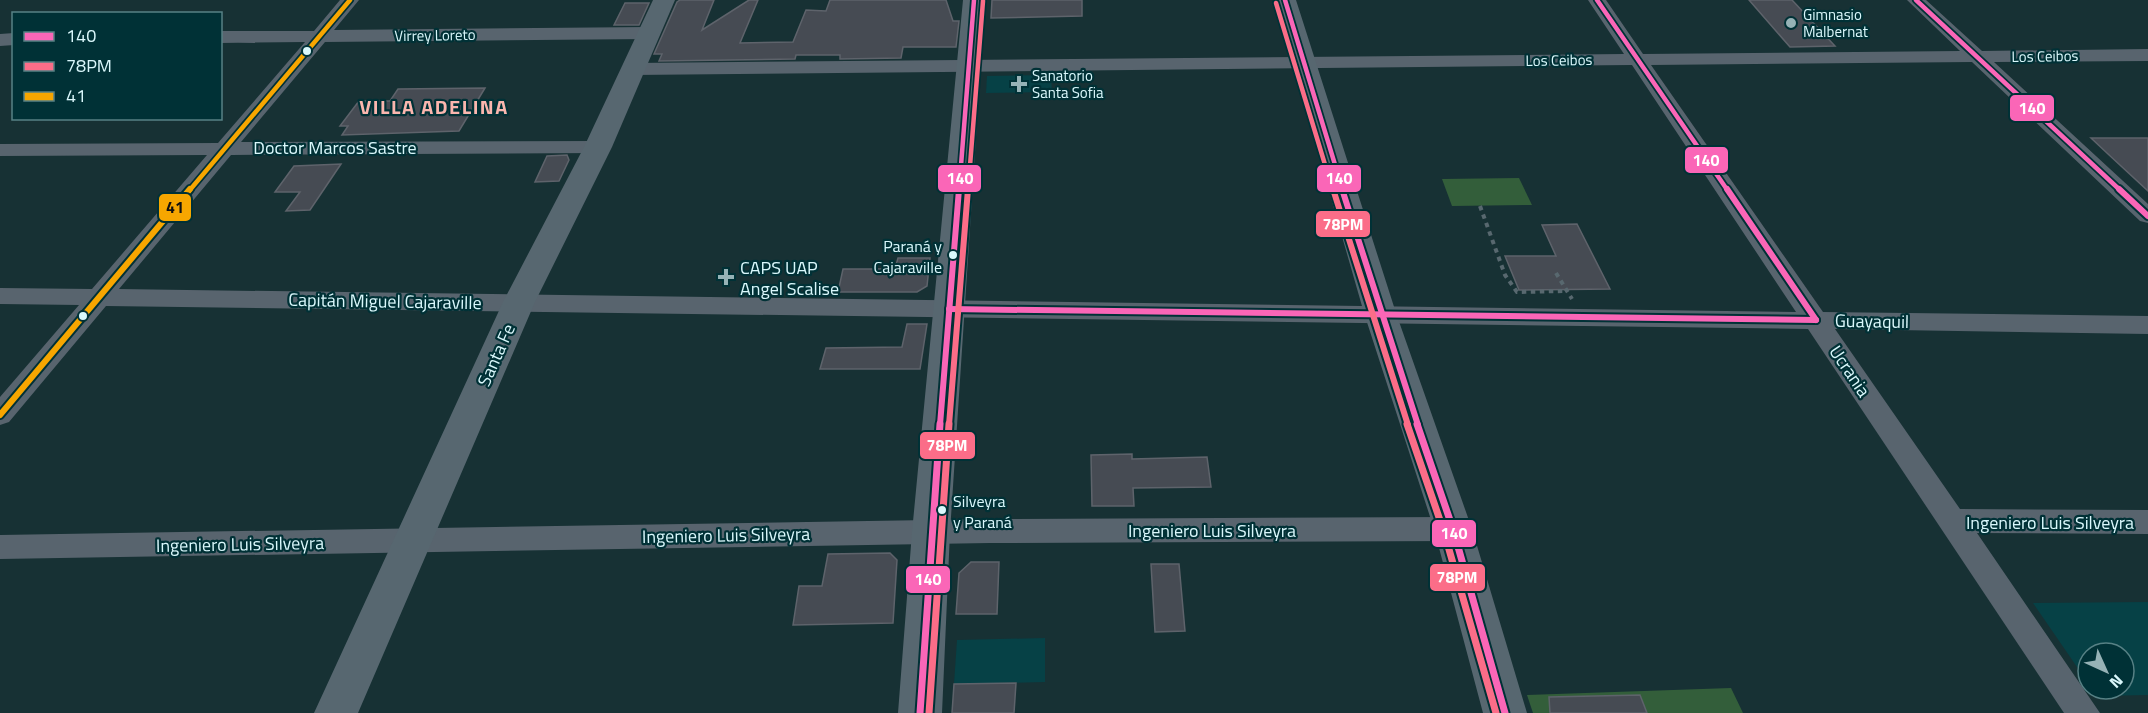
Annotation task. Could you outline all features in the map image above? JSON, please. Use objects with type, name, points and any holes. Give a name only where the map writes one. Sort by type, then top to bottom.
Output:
[{"type":"street","points":[[0,415],[350,0]]},
{"type":"street","name":"Santa Fe","points":[[336,713],[519,303],[597,147],[664,0]]},
{"type":"street","points":[[920,713],[931,532],[974,0]]},
{"type":"street","points":[[1285,0],[1380,313],[1453,529],[1505,713]]},
{"type":"street","name":"Ucrania","points":[[1597,0],[2083,713]]},
{"type":"street","points":[[1916,0],[2148,216]]},
{"type":"street","name":"Virrey Loreto","points":[[222,37],[649,33]]},
{"type":"street","name":"Los Ceibos","points":[[969,66],[2148,55]]},
{"type":"street","points":[[633,69],[969,66]]},
{"type":"street","name":"Doctor Marcos Sastre","points":[[0,150],[227,147],[597,147]]},
{"type":"street","name":"Capitán Miguel Cajaraville","points":[[0,296],[949,309]]},
{"type":"street","name":"Guayaquil","points":[[949,309],[2148,325]]},
{"type":"street","name":"Ingeniero Luis Silveyra","points":[[1953,521],[2148,522]]},
{"type":"street","name":"Ingeniero Luis Silveyra","points":[[0,548],[931,532],[1453,529]]},
{"type":"path","points":[[1480,206],[1505,275],[1517,292],[1567,291]]},
{"type":"path","points":[[1556,273],[1573,300]]},
{"type":"shaded area","name":"Sanatorio Santa Sofia","points":[[1051,75],[1052,92],[986,93],[987,76]]},
{"type":"shaded area","points":[[2148,602],[2148,695],[2136,695],[2136,641],[2076,641],[2076,666],[2033,603]]},
{"type":"shaded area","points":[[1045,638],[1045,682],[954,684],[957,640]]},
{"type":"green space","points":[[1519,178],[1532,205],[1452,206],[1442,179]]},
{"type":"green space","points":[[1731,688],[1743,713],[1533,713],[1527,695]]},
{"type":"building","points":[[680,0],[714,0],[702,30],[749,0],[758,0],[740,43],[793,42],[806,10],[826,11],[830,0],[946,0],[953,21],[959,21],[956,47],[903,47],[901,58],[840,59],[840,55],[796,55],[795,59],[659,61],[662,54],[654,54],[677,2]]},
{"type":"building","points":[[992,0],[1082,0],[1082,16],[991,18]]},
{"type":"building","name":"Gimnasio Malbernat","points":[[1749,0],[1792,0],[1835,46],[1790,47]]},
{"type":"building","points":[[625,3],[649,3],[639,25],[614,25]]},
{"type":"building","points":[[485,88],[459,131],[342,135],[348,126],[340,126],[359,101],[390,101],[398,89]]},
{"type":"building","points":[[2091,138],[2148,138],[2148,191],[2108,154]]},
{"type":"building","points":[[567,155],[569,160],[559,181],[535,182],[547,156]]},
{"type":"building","points":[[341,164],[310,210],[286,211],[300,192],[275,192],[294,166]]},
{"type":"building","points":[[1577,224],[1610,289],[1519,290],[1505,256],[1556,256],[1542,225]]},
{"type":"building","points":[[898,258],[930,258],[927,286],[917,292],[838,292],[843,269],[895,269]]},
{"type":"building","points":[[907,324],[927,324],[920,369],[820,369],[826,348],[902,347]]},
{"type":"building","points":[[1132,454],[1132,459],[1207,457],[1211,487],[1133,488],[1134,506],[1092,506],[1091,455]]},
{"type":"building","points":[[890,553],[897,560],[893,623],[793,625],[799,586],[822,586],[828,554]]},
{"type":"building","points":[[971,562],[999,562],[997,614],[956,614],[959,573]]},
{"type":"building","points":[[1151,564],[1179,564],[1185,631],[1155,632]]},
{"type":"building","points":[[1016,683],[1014,713],[952,713],[954,684]]},
{"type":"building","points":[[1640,695],[1647,713],[1550,713],[1549,697]]},
{"type":"transit line","name":"41","points":[[0,415],[350,0]]},
{"type":"transit line","name":"140","points":[[920,713],[931,532],[974,0]]},
{"type":"transit line","name":"140","points":[[1285,0],[1380,313],[1453,529],[1505,713]]},
{"type":"transit line","name":"140","points":[[1597,0],[1816,320]]},
{"type":"transit line","name":"140","points":[[1916,0],[2148,216]]},
{"type":"transit line","name":"78PM","points":[[929,713],[940,533],[983,1]]},
{"type":"transit line","name":"78PM","points":[[1276,3],[1371,316],[1444,532],[1496,713]]},
{"type":"transit line","name":"140","points":[[949,309],[1816,320]]},
{"type":"place","name":"Gimnasio Malbernat","points":[[1791,23]]},
{"type":"place","name":"Sanatorio Santa Sofia","points":[[1019,84]]},
{"type":"place","name":"Paraná y Cajaraville","points":[[953,255]]},
{"type":"place","name":"CAPS UAP Angel Scalise","points":[[726,277]]},
{"type":"place","name":"Silveyra y Paraná","points":[[942,510]]},
{"type":"district","name":"VILLA ADELINA","points":[[434,106]]}]
